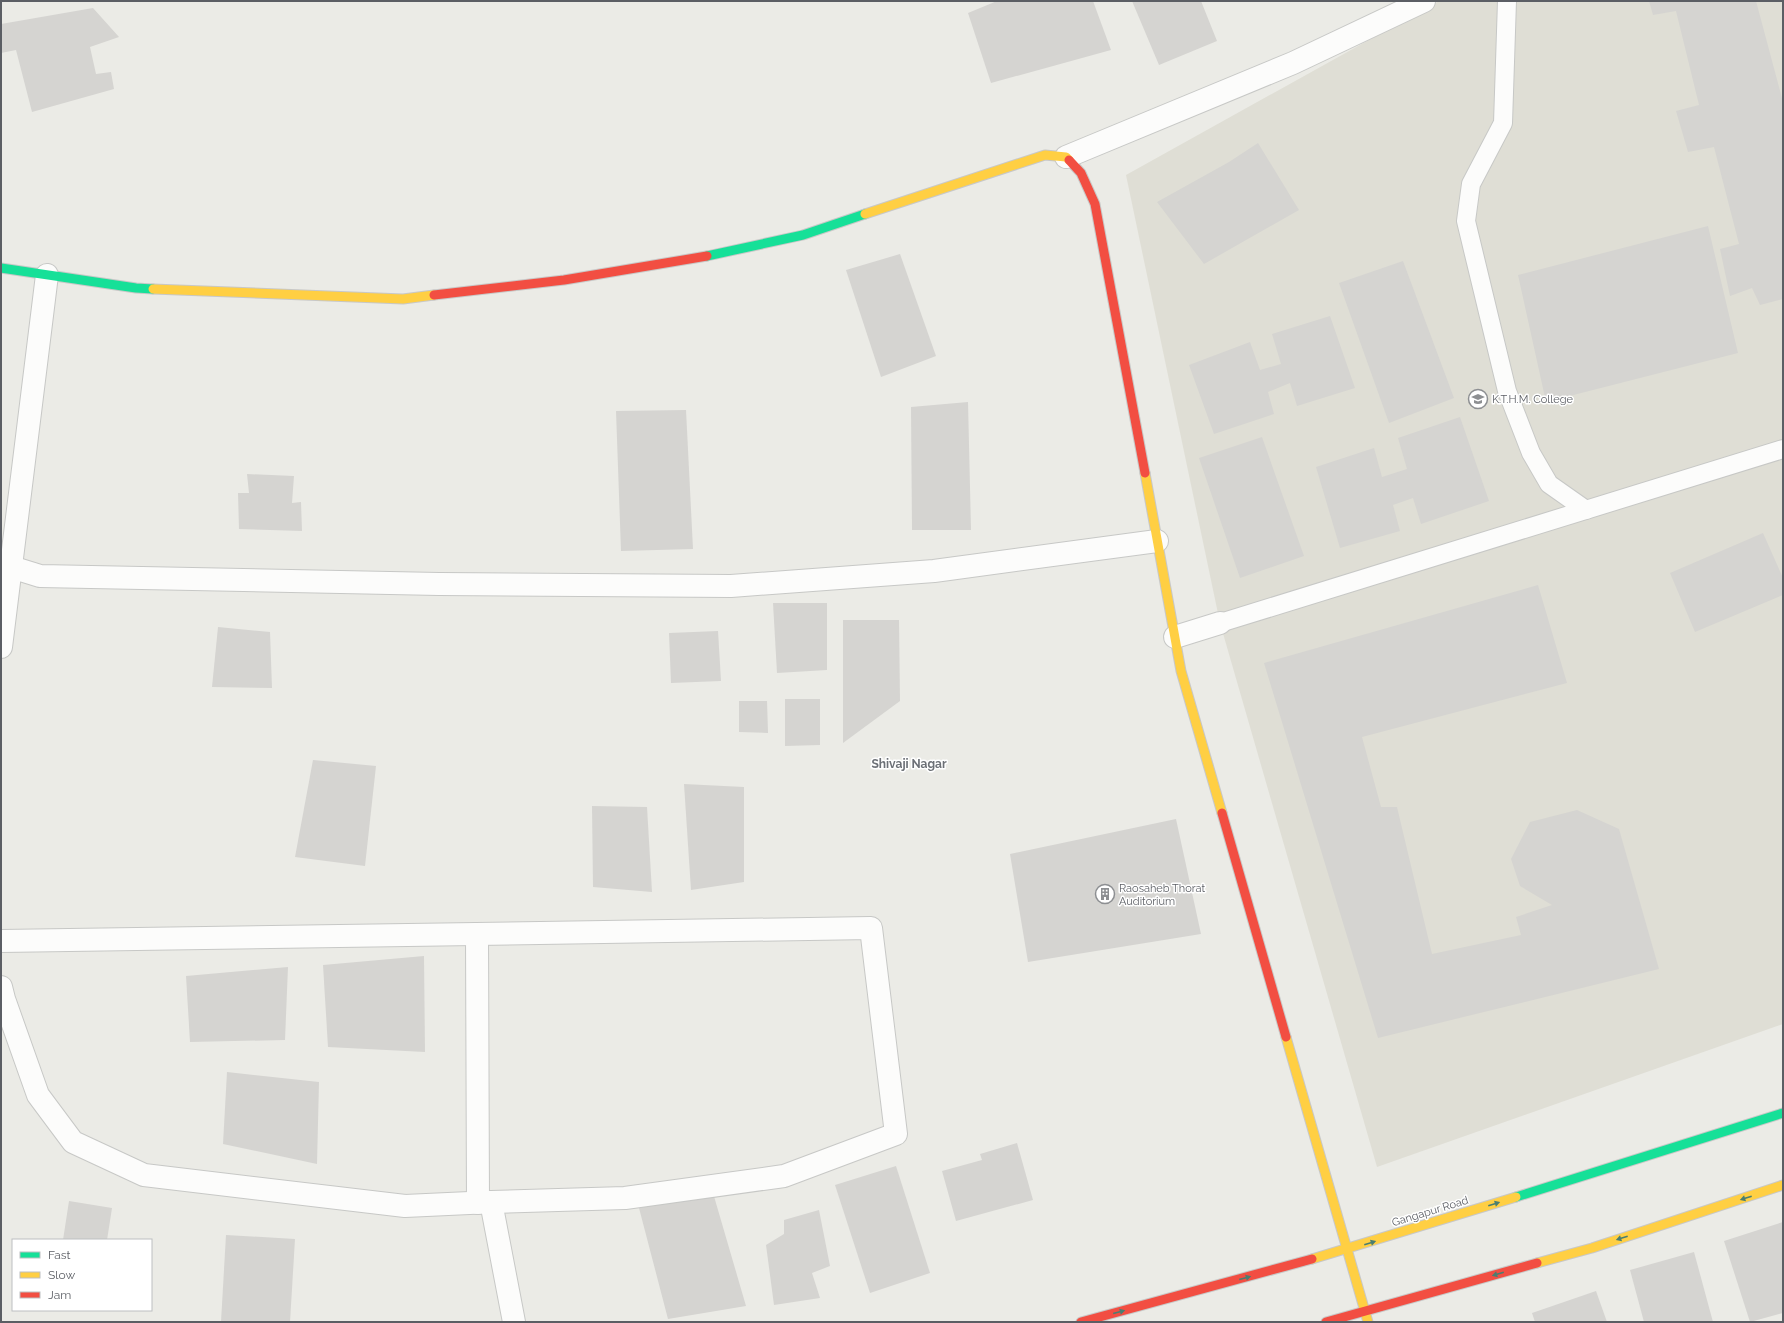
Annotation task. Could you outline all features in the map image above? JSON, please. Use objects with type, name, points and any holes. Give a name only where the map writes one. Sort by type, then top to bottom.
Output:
[{"type":"street","points":[[1,268],[136,288],[403,299],[564,280],[690,260],[803,235],[1045,155],[1066,157],[1293,63],[1424,1]]},
{"type":"street","points":[[1066,157],[1081,173],[1095,204],[1181,671],[1368,1322]]},
{"type":"street","points":[[1,647],[47,275]]},
{"type":"street","points":[[11,567],[40,576],[439,584],[731,586],[934,571],[1157,541]]},
{"type":"street","points":[[1175,637],[1220,624]]},
{"type":"street","points":[[1,941],[872,928],[896,1134],[784,1176],[625,1198],[405,1206],[144,1175],[73,1142],[38,1095],[1,987]]},
{"type":"street","points":[[477,934],[485,1202],[514,1322]]},
{"type":"street","name":"Gangapur Road","points":[[1081,1322],[1347,1250],[1783,1113]]},
{"type":"street","points":[[1326,1322],[1592,1248],[1783,1185]]},
{"type":"lane","points":[[1507,1],[1503,123],[1471,184],[1466,221],[1507,391],[1531,454],[1549,484],[1586,510]]},
{"type":"lane","points":[[1220,624],[1783,448]]},
{"type":"shaded area","name":"K.T.H.M. College","points":[[1439,1],[1783,1],[1783,1024],[1377,1167],[1220,623],[1126,175]]},
{"type":"building","points":[[997,1],[1093,1],[1111,50],[991,83],[968,13]]},
{"type":"building","points":[[1132,1],[1201,1],[1217,41],[1159,65]]},
{"type":"building","points":[[1649,1],[1756,1],[1783,102],[1783,299],[1760,305],[1752,288],[1730,296],[1720,249],[1739,244],[1714,147],[1688,152],[1676,111],[1699,105],[1676,11],[1653,15]]},
{"type":"building","points":[[93,8],[119,37],[90,47],[96,74],[111,72],[114,89],[32,112],[16,50],[1,53],[1,24]]},
{"type":"building","points":[[1258,143],[1299,210],[1204,264],[1157,202],[1229,162]]},
{"type":"building","points":[[1708,226],[1738,353],[1546,402],[1518,275]]},
{"type":"building","points":[[900,254],[936,356],[881,377],[846,270]]},
{"type":"building","points":[[1403,261],[1454,398],[1389,423],[1339,283]]},
{"type":"building","points":[[1330,316],[1355,388],[1297,406],[1290,383],[1268,392],[1274,414],[1214,434],[1189,365],[1250,342],[1260,370],[1281,364],[1272,334]]},
{"type":"building","points":[[968,402],[971,530],[912,530],[911,407]]},
{"type":"building","points":[[686,410],[693,549],[621,551],[616,411]]},
{"type":"building","points":[[1460,417],[1489,501],[1421,524],[1413,498],[1393,505],[1400,531],[1340,548],[1316,467],[1374,448],[1382,477],[1407,469],[1398,438]]},
{"type":"building","points":[[1262,437],[1304,556],[1240,578],[1199,458]]},
{"type":"building","points":[[247,474],[294,476],[292,503],[301,502],[302,531],[239,529],[238,493],[249,493]]},
{"type":"building","points":[[1763,533],[1783,578],[1783,595],[1695,632],[1670,573]]},
{"type":"building","points":[[1538,585],[1567,683],[1362,737],[1381,807],[1397,807],[1432,954],[1521,935],[1516,917],[1552,905],[1520,886],[1511,859],[1530,822],[1577,810],[1619,829],[1659,969],[1378,1038],[1264,663]]},
{"type":"building","points":[[773,603],[827,603],[827,670],[777,673]]},
{"type":"building","points":[[843,620],[899,620],[900,701],[843,743]]},
{"type":"building","points":[[218,627],[270,632],[272,688],[212,687]]},
{"type":"building","points":[[718,631],[721,681],[671,683],[669,633]]},
{"type":"building","points":[[785,699],[820,699],[820,745],[785,746]]},
{"type":"building","points":[[739,701],[767,701],[768,733],[739,732]]},
{"type":"building","points":[[313,760],[376,766],[365,866],[295,857]]},
{"type":"building","points":[[684,784],[744,787],[744,882],[691,890]]},
{"type":"building","points":[[592,806],[647,807],[652,892],[593,887]]},
{"type":"building","name":"Raosaheb Thorat Auditorium","points":[[1176,819],[1201,934],[1028,962],[1010,854]]},
{"type":"building","points":[[424,956],[425,1052],[328,1047],[323,965]]},
{"type":"building","points":[[288,967],[285,1040],[190,1042],[186,976]]},
{"type":"building","points":[[227,1072],[319,1082],[317,1164],[223,1144]]},
{"type":"building","points":[[1017,1143],[1033,1200],[956,1221],[942,1171],[982,1160],[980,1154]]},
{"type":"building","points":[[896,1166],[930,1273],[870,1293],[835,1185]]},
{"type":"building","points":[[711,1186],[746,1306],[668,1319],[639,1208],[699,1196]]},
{"type":"building","points":[[69,1201],[112,1208],[107,1239],[63,1239]]},
{"type":"building","points":[[819,1210],[830,1266],[812,1273],[820,1298],[774,1305],[766,1245],[784,1234],[784,1220]]},
{"type":"building","points":[[1783,1222],[1783,1313],[1750,1322],[1724,1241]]},
{"type":"building","points":[[226,1235],[295,1239],[290,1322],[221,1322]]},
{"type":"building","points":[[1694,1252],[1713,1322],[1644,1322],[1630,1270]]},
{"type":"building","points":[[1596,1291],[1607,1322],[1535,1322],[1532,1313]]},
{"type":"traffic: fast","points":[[707,256],[803,235],[865,214]]},
{"type":"traffic: fast","points":[[1,268],[136,288],[153,289]]},
{"type":"traffic: fast","points":[[1516,1197],[1783,1113]]},
{"type":"traffic: slow","points":[[865,214],[1045,155],[1066,157],[1069,160]]},
{"type":"traffic: slow","points":[[153,289],[403,299],[434,295]]},
{"type":"traffic: slow","points":[[1145,473],[1181,671],[1222,813]]},
{"type":"traffic: slow","points":[[1286,1037],[1368,1322]]},
{"type":"traffic: slow","points":[[1537,1263],[1592,1248],[1783,1185]]},
{"type":"traffic: slow","points":[[1312,1259],[1516,1197]]},
{"type":"traffic: jam","points":[[1069,160],[1081,173],[1095,204],[1145,473]]},
{"type":"traffic: jam","points":[[434,295],[564,280],[707,256]]},
{"type":"traffic: jam","points":[[1222,813],[1286,1037]]},
{"type":"traffic: jam","points":[[1081,1322],[1312,1259]]},
{"type":"traffic: jam","points":[[1326,1322],[1537,1263]]},
{"type":"place","name":"K.T.H.M. College","points":[[1478,399]]},
{"type":"place","name":"Raosaheb Thorat Auditorium","points":[[1105,894]]},
{"type":"district","name":"Shivaji Nagar","points":[[909,764]]}]
